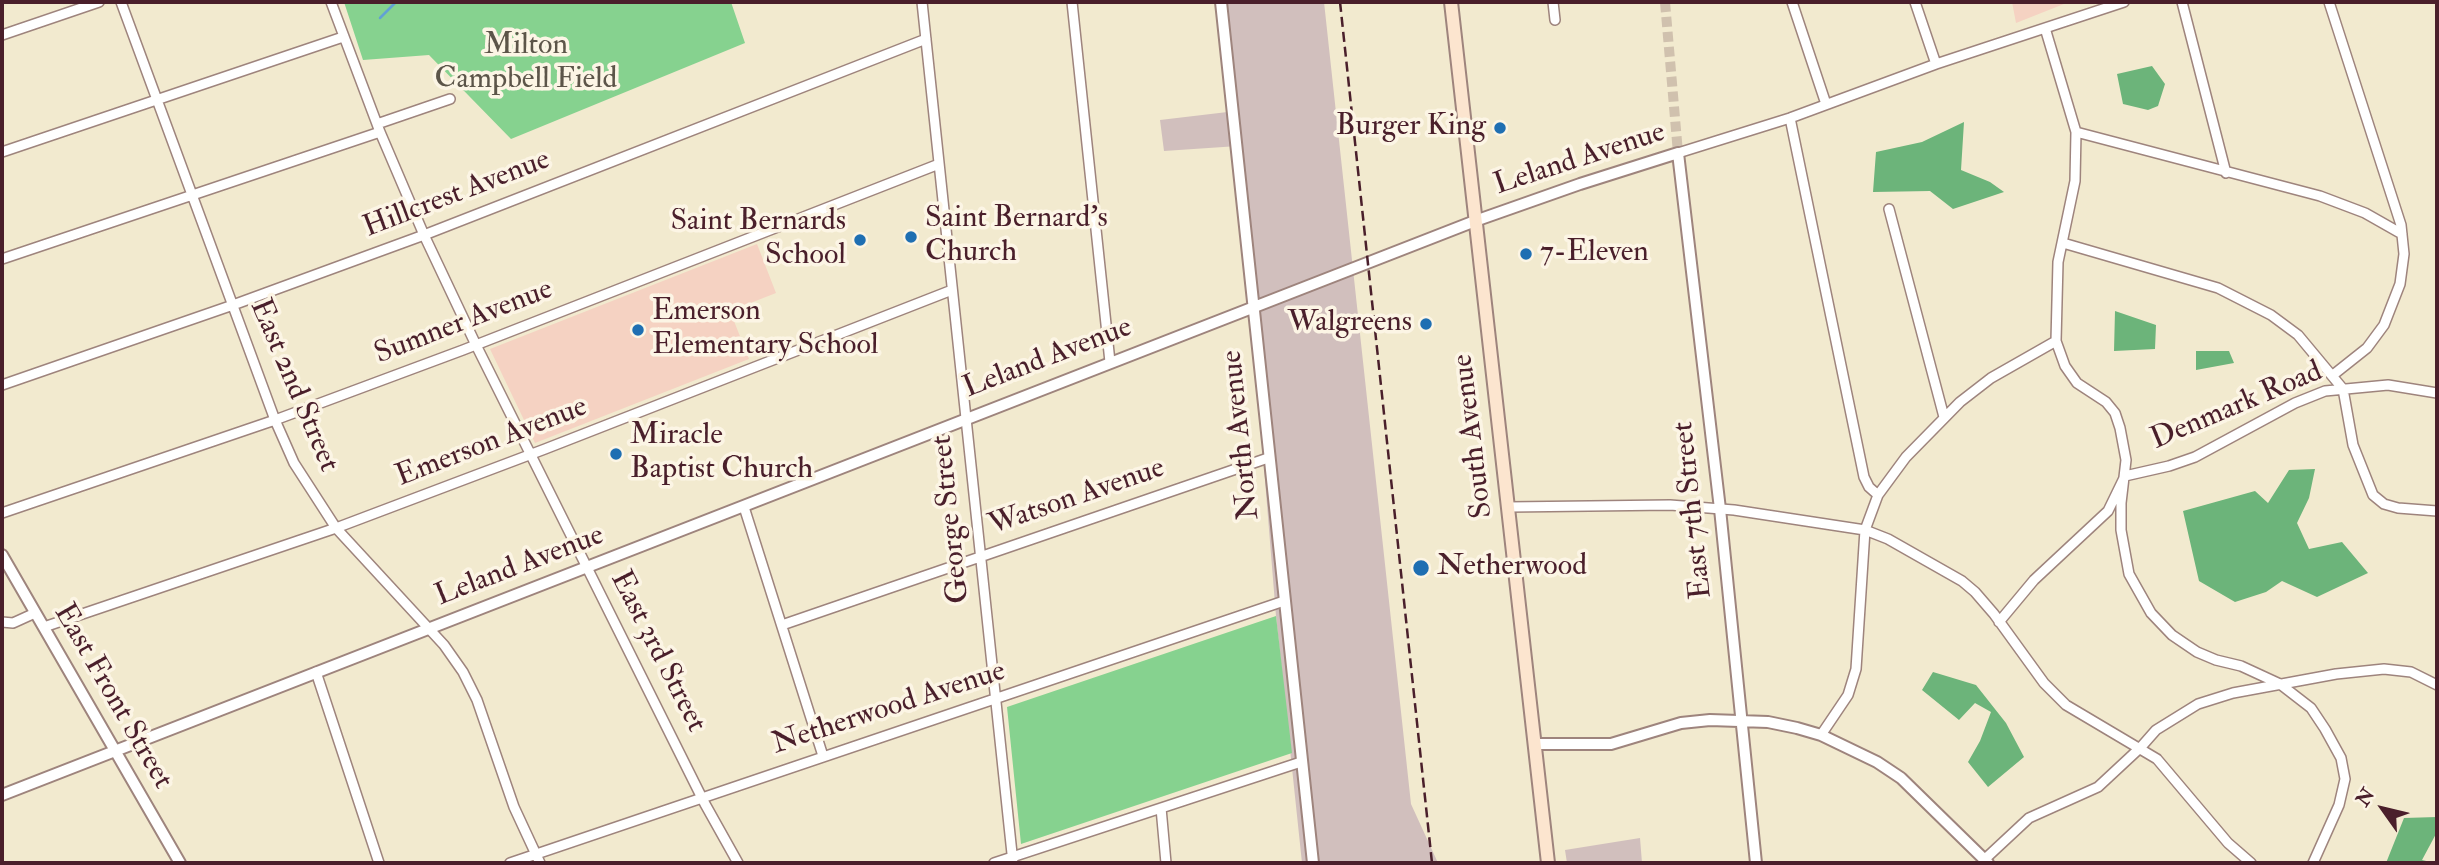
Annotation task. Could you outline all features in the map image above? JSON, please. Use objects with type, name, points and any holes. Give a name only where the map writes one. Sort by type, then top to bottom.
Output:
[{"type":"main road","name":"South Avenue","points":[[1451,2],[1548,863]]},
{"type":"street","points":[[2,35],[99,2]]},
{"type":"street","name":"East 2nd Street","points":[[121,2],[275,420],[302,477],[336,528],[429,629],[455,660],[471,685],[514,807],[538,859]]},
{"type":"street","name":"East 3rd Street","points":[[331,2],[379,128],[424,235],[702,798],[738,863]]},
{"type":"street","name":"George Street","points":[[922,2],[1013,860]]},
{"type":"street","points":[[1072,2],[1110,362]]},
{"type":"street","name":"North Avenue","points":[[1221,2],[1313,863]]},
{"type":"street","points":[[1553,2],[1555,20]]},
{"type":"street","points":[[1792,2],[1826,104]]},
{"type":"street","points":[[1915,2],[1936,64]]},
{"type":"street","name":"Leland Avenue","points":[[2,795],[1475,221],[1580,184],[1790,118],[1936,64],[2124,2]]},
{"type":"street","points":[[2182,2],[2226,173]]},
{"type":"street","points":[[2329,2],[2402,234],[2403,269],[2391,312],[2367,348],[2333,375]]},
{"type":"street","points":[[2045,28],[2076,132],[2074,181],[2057,281],[2056,341],[2065,366],[2077,383],[2106,402],[2115,413],[2126,460],[2120,515],[2125,560],[2135,588],[2151,613],[2172,635],[2197,652],[2241,666],[2280,684],[2311,708],[2340,758],[2345,779],[2339,805],[2313,863]]},
{"type":"street","points":[[2,152],[343,37]]},
{"type":"street","name":"Hillcrest Avenue","points":[[2,385],[424,235],[926,39]]},
{"type":"street","points":[[2,259],[192,195],[379,128],[450,99]]},
{"type":"street","points":[[1790,118],[1864,477],[1869,487],[1878,495]]},
{"type":"street","points":[[2076,132],[2320,197],[2365,213],[2402,234]]},
{"type":"street","name":"East 7th Street","points":[[1678,153],[1720,509],[1756,863]]},
{"type":"street","name":"Sumner Avenue","points":[[2,513],[275,420],[476,345],[939,164]]},
{"type":"street","points":[[1889,209],[1944,417]]},
{"type":"street","points":[[2063,243],[2218,288],[2271,315],[2298,335],[2343,388],[2353,445],[2373,495],[2385,504],[2398,508],[2437,511]]},
{"type":"street","name":"Emerson Avenue","points":[[44,627],[336,528],[952,290]]},
{"type":"street","points":[[1821,735],[1848,695],[1856,669],[1865,530],[1878,495],[1906,457],[1944,417],[1991,378],[2056,341]]},
{"type":"street","name":"Denmark Road","points":[[1999,622],[2034,580],[2108,511],[2125,476],[2195,457],[2302,399],[2325,391],[2388,385],[2437,393]]},
{"type":"street","name":"Watson Avenue","points":[[782,625],[1269,458]]},
{"type":"street","points":[[1509,507],[1670,505],[1720,509],[1865,530],[1916,553],[1975,592],[2044,683],[2066,705],[2141,747],[2157,759],[2228,843],[2251,863]]},
{"type":"street","points":[[744,507],[823,756]]},
{"type":"street","name":"East Front Street","points":[[3,560],[180,863]]},
{"type":"street","name":"Netherwood Avenue","points":[[510,863],[538,859],[823,756],[1284,601]]},
{"type":"street","points":[[2,622],[13,623],[35,613]]},
{"type":"street","points":[[1535,744],[1611,744],[1681,723],[1710,720],[1768,722],[1821,735],[1877,762],[1901,778],[1986,861],[2029,818],[2098,787],[2141,747],[2155,730],[2198,704],[2232,693],[2336,674],[2384,669],[2411,672],[2437,685]]},
{"type":"street","points":[[316,672],[379,863]]},
{"type":"street","points":[[994,863],[1013,860],[1301,762]]},
{"type":"street","points":[[1161,808],[1166,863]]},
{"type":"shaded area","points":[[1225,2],[1324,2],[1411,804],[1438,863],[1302,863],[1276,616],[1238,146],[1164,151],[1160,120],[1236,111]]},
{"type":"shaded area","points":[[2012,2],[2069,2],[2016,23]]},
{"type":"shaded area","name":"Emerson Elementary School","points":[[757,244],[776,293],[730,311],[749,359],[535,443],[490,349]]},
{"type":"shaded area","points":[[1640,838],[1642,863],[1567,863],[1565,850]]},
{"type":"green space","name":"Milton Campbell Field","points":[[344,2],[731,2],[745,43],[511,139],[429,55],[363,60]]},
{"type":"green space","points":[[2152,66],[2165,84],[2158,106],[2148,110],[2123,104],[2117,74]]},
{"type":"green space","points":[[1964,122],[1961,170],[1990,182],[2004,192],[1953,209],[1930,191],[1873,192],[1876,152],[1922,142]]},
{"type":"green space","points":[[2115,311],[2156,325],[2155,349],[2114,351]]},
{"type":"green space","points":[[2196,351],[2229,351],[2234,363],[2196,370]]},
{"type":"green space","points":[[2315,469],[2309,498],[2297,523],[2309,549],[2342,542],[2368,573],[2317,597],[2282,581],[2266,592],[2235,602],[2199,581],[2183,511],[2255,491],[2268,503],[2289,470]]},
{"type":"green space","points":[[1276,616],[1292,753],[1021,844],[1007,707]]},
{"type":"green space","points":[[1933,672],[1976,685],[2006,723],[2024,757],[1988,787],[1968,762],[1980,741],[1991,712],[1975,703],[1959,720],[1922,690]]},
{"type":"green space","points":[[2437,817],[2437,832],[2422,860],[2435,863],[2386,863],[2404,818]]},
{"type":"waterway","points":[[380,18],[396,2]]},
{"type":"tunnel","points":[[1665,2],[1678,153]]},
{"type":"railway","points":[[1340,2],[1432,863]]},
{"type":"place","name":"Burger King","points":[[1500,128]]},
{"type":"place","name":"Saint Bernard's Church","points":[[911,237]]},
{"type":"place","name":"Saint Bernards School","points":[[860,240]]},
{"type":"place","name":"7-Eleven","points":[[1526,254]]},
{"type":"place","name":"Walgreens","points":[[1426,324]]},
{"type":"place","name":"Emerson Elementary School","points":[[638,330]]},
{"type":"place","name":"Miracle Baptist Church","points":[[616,454]]},
{"type":"place","name":"Netherwood","points":[[1421,568]]}]
